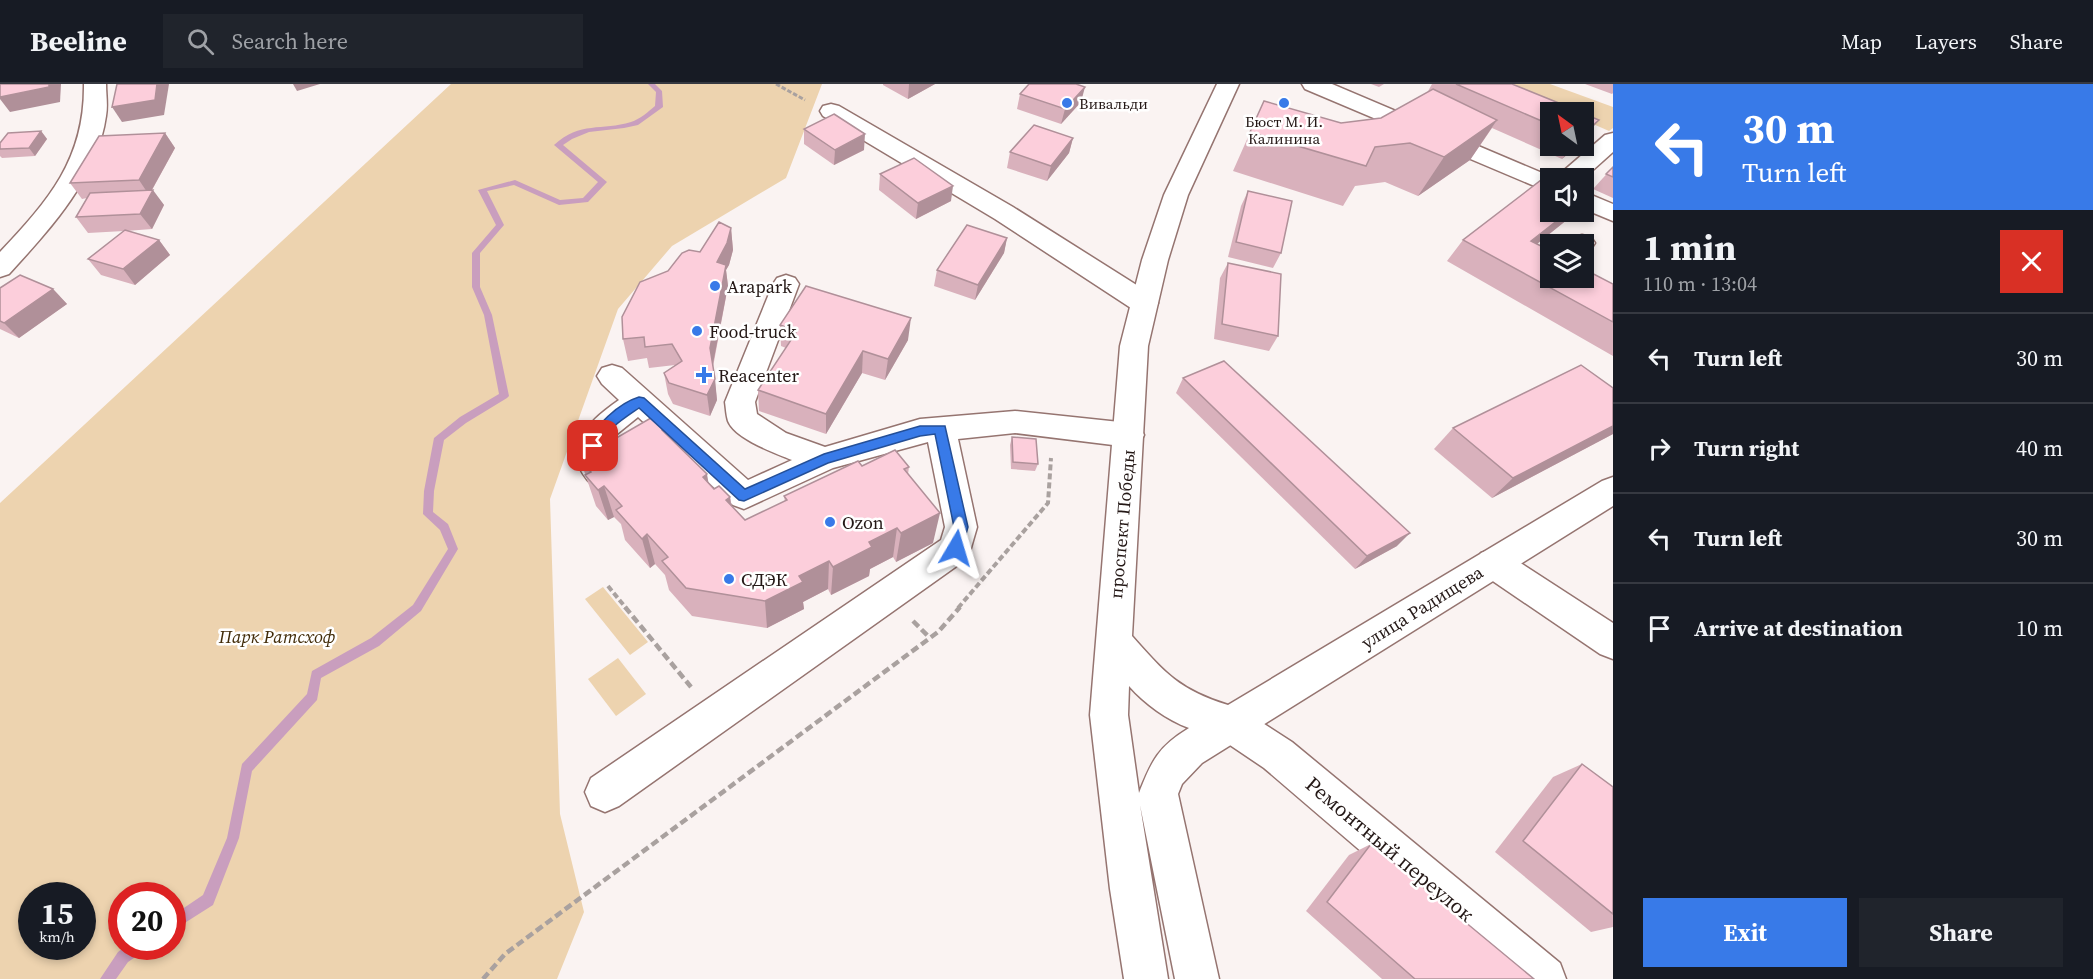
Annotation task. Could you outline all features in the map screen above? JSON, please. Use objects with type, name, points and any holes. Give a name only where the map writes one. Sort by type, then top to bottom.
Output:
[{"type":"main road","points":[[0,268],[48,215],[81,163],[96,117],[94,84]]},
{"type":"main road","name":"проспект Победы","points":[[1146,979],[1131,889],[1109,716],[1134,346],[1155,260],[1176,195],[1228,84]]},
{"type":"main road","points":[[1313,84],[1540,181]]},
{"type":"main road","points":[[831,111],[1004,213],[1144,303]]},
{"type":"main road","points":[[1581,168],[1613,140]]},
{"type":"main road","points":[[1594,204],[1613,213]]},
{"type":"main road","points":[[786,284],[740,402],[743,420],[775,441],[824,459]]},
{"type":"main road","points":[[612,376],[744,496],[824,459],[920,431],[1015,422],[1129,435]]},
{"type":"main road","points":[[608,480],[600,473],[592,455],[597,435],[605,426],[639,401]]},
{"type":"main road","points":[[605,792],[956,548],[961,527],[941,429]]},
{"type":"main road","name":"улица Радищева","points":[[1197,979],[1158,794],[1167,771],[1188,750],[1613,490]]},
{"type":"main road","points":[[1493,563],[1613,643]]},
{"type":"main road","points":[[1113,641],[1151,684],[1187,711],[1231,724]]},
{"type":"main road","name":"Ремонтный переулок","points":[[1231,724],[1278,755],[1544,979]]},
{"type":"path","points":[[483,979],[505,954],[938,632],[1048,503],[1052,426]]},
{"type":"path","points":[[608,586],[715,715]]},
{"type":"green space","name":"Парк Ратсхоф","points":[[451,84],[822,84],[786,178],[672,246],[618,309],[550,499],[560,814],[584,912],[557,979],[0,979],[0,503]]},
{"type":"green space","points":[[1459,84],[1550,84],[1613,107],[1613,128],[1609,131],[1594,124],[1594,102],[1540,102],[1540,105]]},
{"type":"green space","points":[[603,587],[648,642],[630,655],[585,599]]},
{"type":"green space","points":[[618,658],[646,694],[616,716],[588,679]]},
{"type":"building","points":[[0,84],[49,84],[49,87],[0,97]]},
{"type":"building","points":[[117,84],[157,84],[155,100],[112,107]]},
{"type":"building","points":[[1029,84],[1076,84],[1085,87],[1065,109],[1020,94]]},
{"type":"building","points":[[1456,84],[1512,84],[1556,102],[1540,102],[1540,120]]},
{"type":"building","points":[[1433,89],[1497,120],[1444,157],[1410,143],[1375,147],[1366,166],[1250,132],[1264,101],[1341,123],[1381,118]]},
{"type":"building","points":[[834,114],[865,134],[835,150],[804,129]]},
{"type":"building","points":[[1034,125],[1073,138],[1051,166],[1010,152]]},
{"type":"building","points":[[41,131],[29,148],[0,149],[0,143],[8,133]]},
{"type":"building","points":[[165,133],[139,180],[70,183],[99,136]]},
{"type":"building","points":[[914,158],[953,186],[918,203],[880,174]]},
{"type":"building","points":[[1613,167],[1613,177],[1606,174]]},
{"type":"building","points":[[1540,181],[1540,222],[1555,222],[1531,241],[1540,246],[1540,282],[1463,240]]},
{"type":"building","points":[[153,190],[140,214],[76,217],[90,193]]},
{"type":"building","points":[[1248,191],[1292,201],[1281,253],[1236,242]]},
{"type":"building","points":[[719,222],[731,228],[727,243],[717,262],[726,265],[710,348],[715,379],[707,395],[669,383],[664,373],[682,361],[672,344],[645,347],[644,337],[623,339],[622,317],[640,282],[668,271],[682,253],[689,250],[700,252]]},
{"type":"building","points":[[967,225],[1007,238],[978,285],[937,270]]},
{"type":"building","points":[[125,230],[159,240],[123,269],[88,259]]},
{"type":"building","points":[[1228,263],[1281,274],[1278,336],[1222,324]]},
{"type":"building","points":[[1594,274],[1613,284],[1613,322],[1551,288],[1594,288]]},
{"type":"building","points":[[20,275],[53,289],[4,323],[0,321],[0,288]]},
{"type":"building","points":[[806,286],[911,318],[888,359],[863,351],[826,414],[758,390],[797,331],[780,325]]},
{"type":"building","points":[[1224,361],[1410,533],[1367,556],[1183,378]]},
{"type":"building","points":[[1581,365],[1613,388],[1613,426],[1513,478],[1453,428]]},
{"type":"building","points":[[656,415],[667,426],[662,430],[707,474],[703,477],[714,489],[719,486],[730,497],[726,500],[745,520],[787,500],[784,496],[858,461],[862,466],[895,450],[909,467],[904,469],[940,513],[901,533],[897,528],[869,542],[872,547],[833,567],[829,561],[799,576],[803,582],[765,601],[686,588],[662,561],[668,557],[647,534],[642,539],[616,510],[622,506],[604,486],[598,490],[585,475],[591,472],[580,459]]},
{"type":"building","points":[[1012,437],[1036,439],[1038,464],[1013,462]]},
{"type":"building","points":[[1582,764],[1613,787],[1613,914],[1523,841]]},
{"type":"building","points":[[1371,844],[1534,979],[1415,979],[1327,902]]},
{"type":"waterway","points":[[186,915],[208,900],[233,838],[246,768],[313,696],[316,675],[375,642],[417,608],[453,549],[444,527],[428,514],[429,491],[439,438],[463,420],[504,396],[488,315],[476,287],[476,253],[500,225],[482,190],[515,182],[559,203],[585,200],[603,182],[558,145],[579,132],[624,126],[641,120],[659,107],[659,91],[651,84]]},
{"type":"waterway","points":[[107,979],[121,960]]},
{"type":"place","name":"Вивальди","points":[[1067,103]]},
{"type":"place","name":"Бюст М. И. Калинина","points":[[1284,103]]},
{"type":"place","name":"Arapark","points":[[715,286]]},
{"type":"place","name":"Food-truck","points":[[697,331]]},
{"type":"place","name":"Reacenter","points":[[704,375]]},
{"type":"place","name":"Ozon","points":[[830,522]]},
{"type":"place","name":"СДЭК","points":[[729,579]]},
{"type":"route","points":[[593,446],[597,435],[605,426],[639,401],[744,496],[824,459],[920,431],[941,429],[961,527],[956,548]]}]
